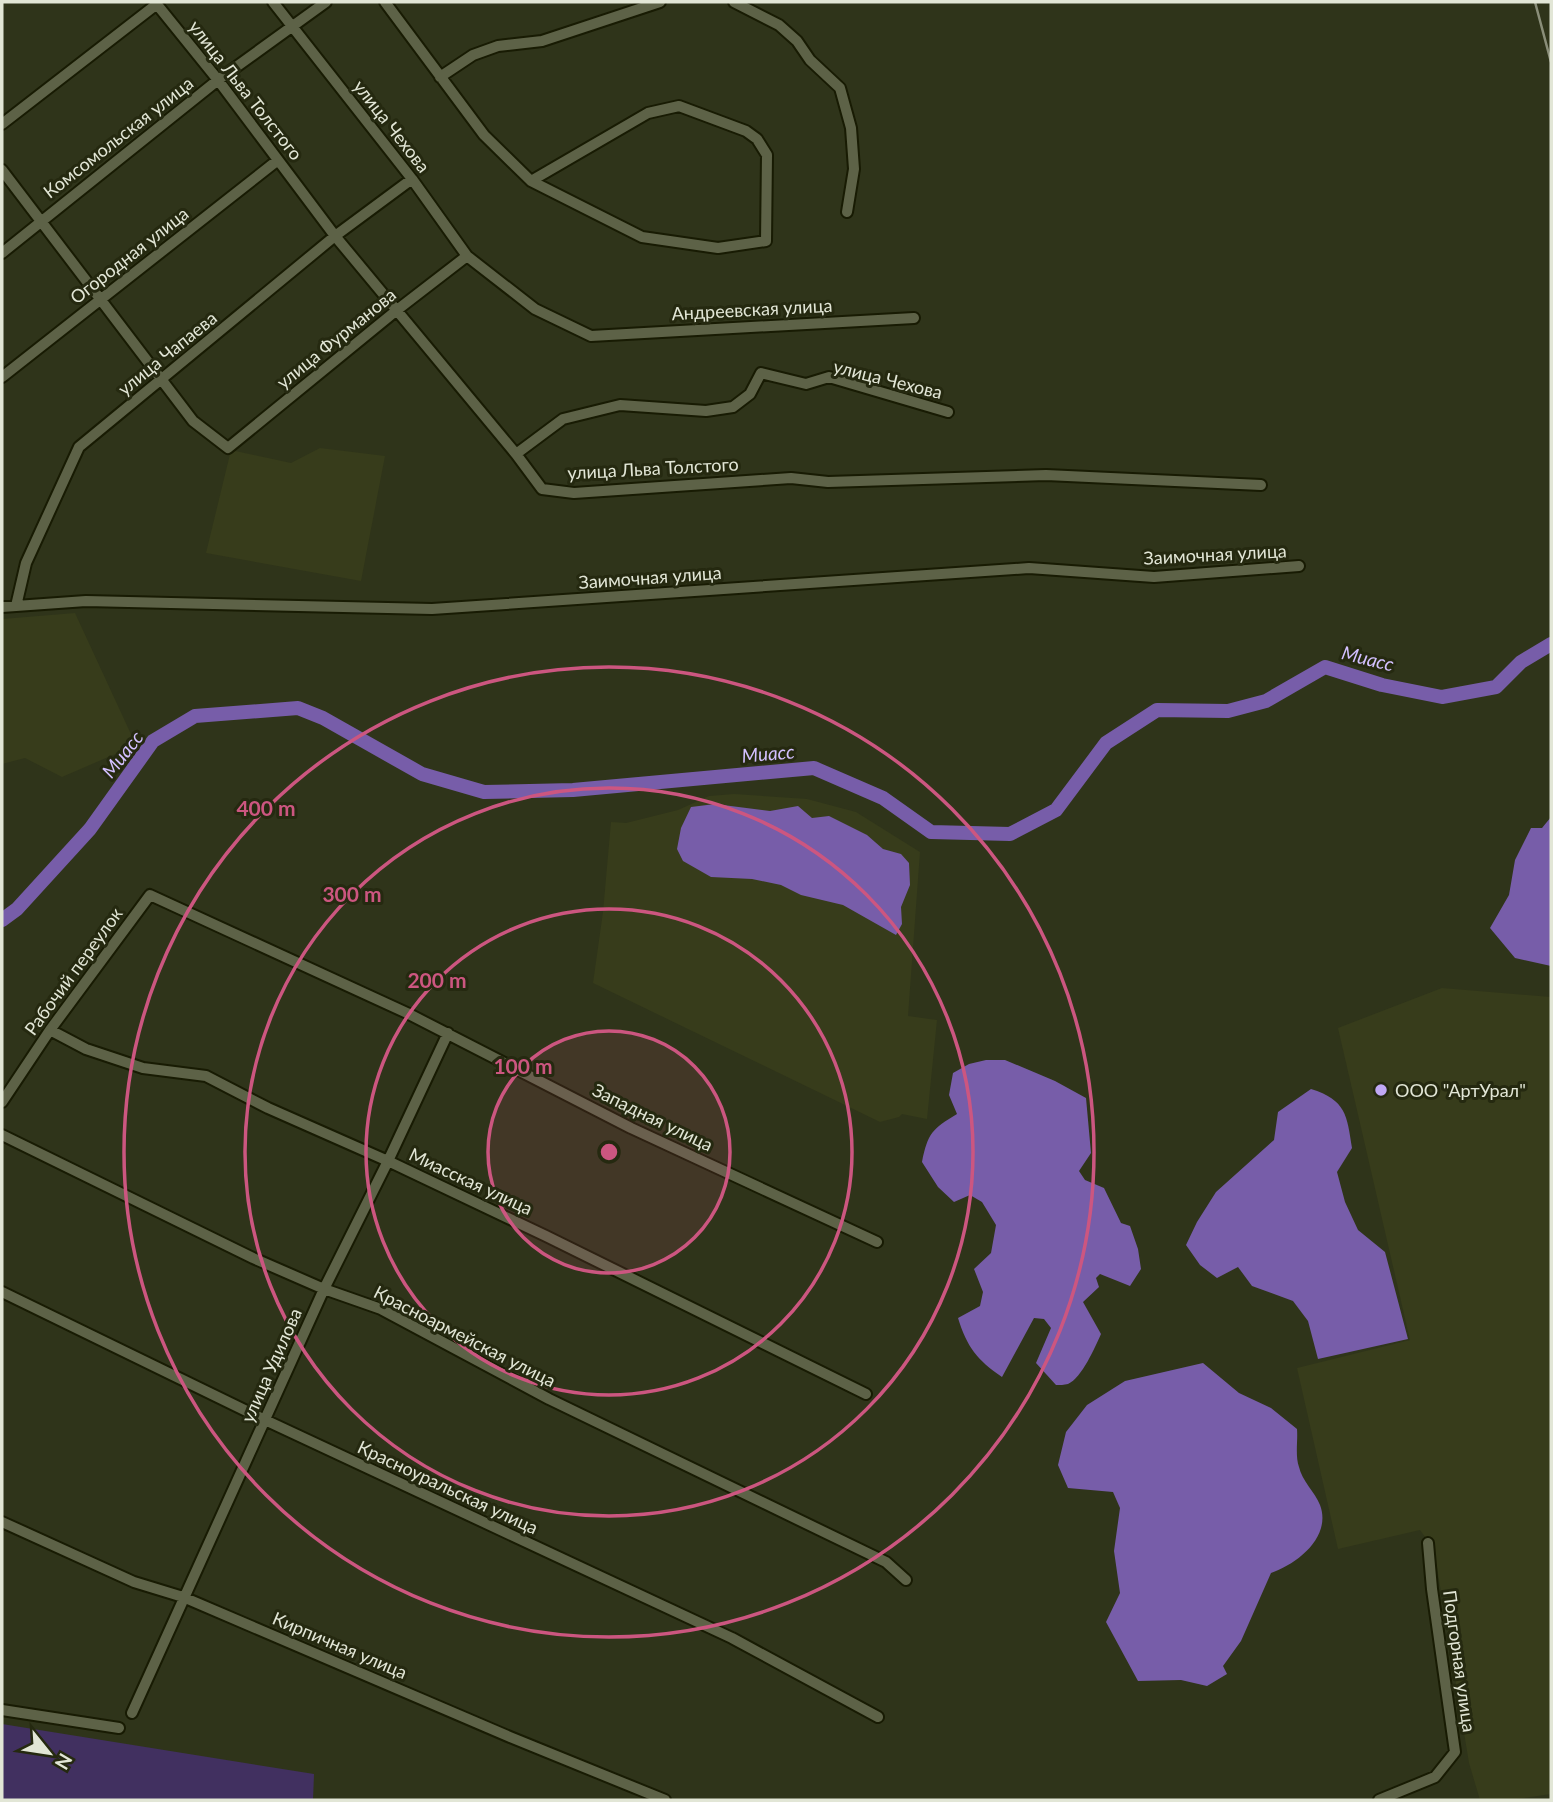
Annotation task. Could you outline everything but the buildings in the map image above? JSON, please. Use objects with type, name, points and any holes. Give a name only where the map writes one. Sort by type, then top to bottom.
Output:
[{"type":"street","name":"улица Чехова","points":[[273,2],[412,178],[467,256],[535,309],[591,336]]},
{"type":"street","name":"Комсомольская улица","points":[[2,253],[218,80],[326,2]]},
{"type":"street","points":[[385,2],[484,135],[531,181],[642,237],[718,248],[766,241],[767,155],[757,139],[746,131],[678,106],[648,113],[531,181]]},
{"type":"street","points":[[440,77],[473,55],[498,46],[542,41],[660,2]]},
{"type":"street","points":[[734,2],[779,25],[840,88],[852,128],[854,169],[847,212]]},
{"type":"street","points":[[2,124],[156,3]]},
{"type":"street","name":"улица Льва Толстого","points":[[156,3],[218,80],[335,236],[516,454],[541,489],[574,493],[791,478],[828,482],[1046,475],[1261,485]]},
{"type":"street","name":"Огородная улица","points":[[2,377],[278,160]]},
{"type":"street","points":[[2,170],[163,380]]},
{"type":"street","name":"улица Чапаева","points":[[16,606],[26,563],[79,447],[335,236],[412,178]]},
{"type":"street","name":"улица Фурманова","points":[[163,380],[193,421],[228,448],[467,256]]},
{"type":"street","name":"Андреевская улица","points":[[591,336],[914,318]]},
{"type":"street","name":"улица Чехова","points":[[516,454],[563,419],[620,405],[706,411],[733,407],[750,394],[761,373],[806,384],[829,377],[948,412]]},
{"type":"street","name":"Заимочная улица","points":[[2,607],[86,601],[432,609],[1029,568],[1154,577],[1299,566]]},
{"type":"street","name":"Рабочий переулок","points":[[2,1102],[50,1030],[150,895]]},
{"type":"street","name":"Западная улица","points":[[150,895],[447,1033],[631,1128],[877,1242]]},
{"type":"street","name":"Миасская улица","points":[[50,1030],[86,1049],[143,1068],[206,1076],[268,1108],[388,1161],[866,1394]]},
{"type":"street","name":"улица Удилова","points":[[132,1713],[324,1289],[388,1161],[447,1033]]},
{"type":"street","name":"Красноармейская улица","points":[[2,1135],[253,1258],[324,1289],[381,1309],[550,1399],[886,1562],[906,1580]]},
{"type":"street","name":"Красноуральская улица","points":[[2,1292],[265,1420],[732,1639],[878,1717]]},
{"type":"street","name":"Кирпичная улица","points":[[2,1522],[134,1581],[183,1597],[510,1737],[665,1800]]},
{"type":"street","name":"Подгорная улица","points":[[1379,1800],[1435,1777],[1455,1752],[1428,1543]]},
{"type":"street","points":[[2,1710],[119,1728]]},
{"type":"shaded area","points":[[320,448],[385,456],[361,581],[206,553],[231,450],[291,463]]},
{"type":"shaded area","points":[[75,613],[136,745],[62,777],[25,758],[2,764],[2,619]]},
{"type":"shaded area","points":[[734,794],[807,799],[856,812],[920,852],[908,1016],[937,1020],[927,1119],[902,1114],[880,1122],[593,983],[611,822],[626,823],[678,810],[709,796]]},
{"type":"shaded area","points":[[715,804],[770,811],[798,806],[812,818],[829,816],[867,835],[883,849],[901,854],[909,863],[910,885],[901,907],[902,924],[896,935],[843,905],[801,895],[781,885],[752,879],[711,877],[683,861],[677,849],[681,828],[691,807]]},
{"type":"shaded area","points":[[1551,817],[1551,966],[1515,958],[1490,928],[1509,895],[1515,860],[1531,828],[1542,828]]},
{"type":"shaded area","points":[[1442,988],[1551,997],[1551,1794],[1510,1800],[1480,1800],[1469,1763],[1434,1549],[1420,1530],[1338,1549],[1297,1368],[1410,1340],[1338,1028]]},
{"type":"shaded area","points":[[1005,1060],[1055,1081],[1086,1098],[1091,1153],[1079,1171],[1085,1180],[1104,1188],[1121,1223],[1130,1226],[1138,1249],[1141,1269],[1130,1286],[1100,1274],[1096,1278],[1099,1287],[1083,1302],[1101,1334],[1083,1369],[1068,1384],[1056,1385],[1036,1363],[1051,1328],[1044,1319],[1034,1318],[1002,1377],[974,1352],[958,1318],[980,1306],[983,1292],[974,1269],[991,1253],[996,1225],[982,1202],[970,1195],[954,1202],[938,1187],[922,1162],[932,1133],[957,1114],[949,1095],[953,1073],[969,1064]]},
{"type":"shaded area","points":[[1311,1089],[1331,1098],[1343,1110],[1352,1148],[1337,1172],[1345,1202],[1358,1230],[1385,1252],[1408,1339],[1318,1359],[1308,1321],[1293,1301],[1252,1286],[1238,1267],[1217,1278],[1200,1265],[1186,1245],[1216,1192],[1274,1140],[1278,1112]]},
{"type":"shaded area","points":[[1203,1363],[1239,1393],[1271,1408],[1297,1429],[1298,1463],[1320,1505],[1321,1528],[1310,1548],[1291,1563],[1271,1573],[1241,1641],[1223,1666],[1227,1674],[1207,1686],[1181,1680],[1138,1681],[1106,1622],[1120,1593],[1114,1551],[1120,1508],[1113,1492],[1068,1488],[1058,1465],[1066,1432],[1087,1405],[1125,1381]]},
{"type":"shaded area","points":[[2,1724],[314,1774],[313,1800],[2,1800]]},
{"type":"waterway","name":"Миасс","points":[[2,920],[17,909],[90,829],[153,741],[195,716],[298,708],[323,718],[422,774],[484,792],[573,790],[814,768],[883,798],[931,832],[1010,834],[1056,810],[1106,743],[1157,710],[1228,711],[1266,701],[1325,667],[1382,685],[1442,697],[1496,687],[1521,662],[1551,644]]},
{"type":"railway","points":[[1535,2],[1551,62]]},
{"type":"place","name":"ООО \"АртУрал\"","points":[[1381,1090]]}]
